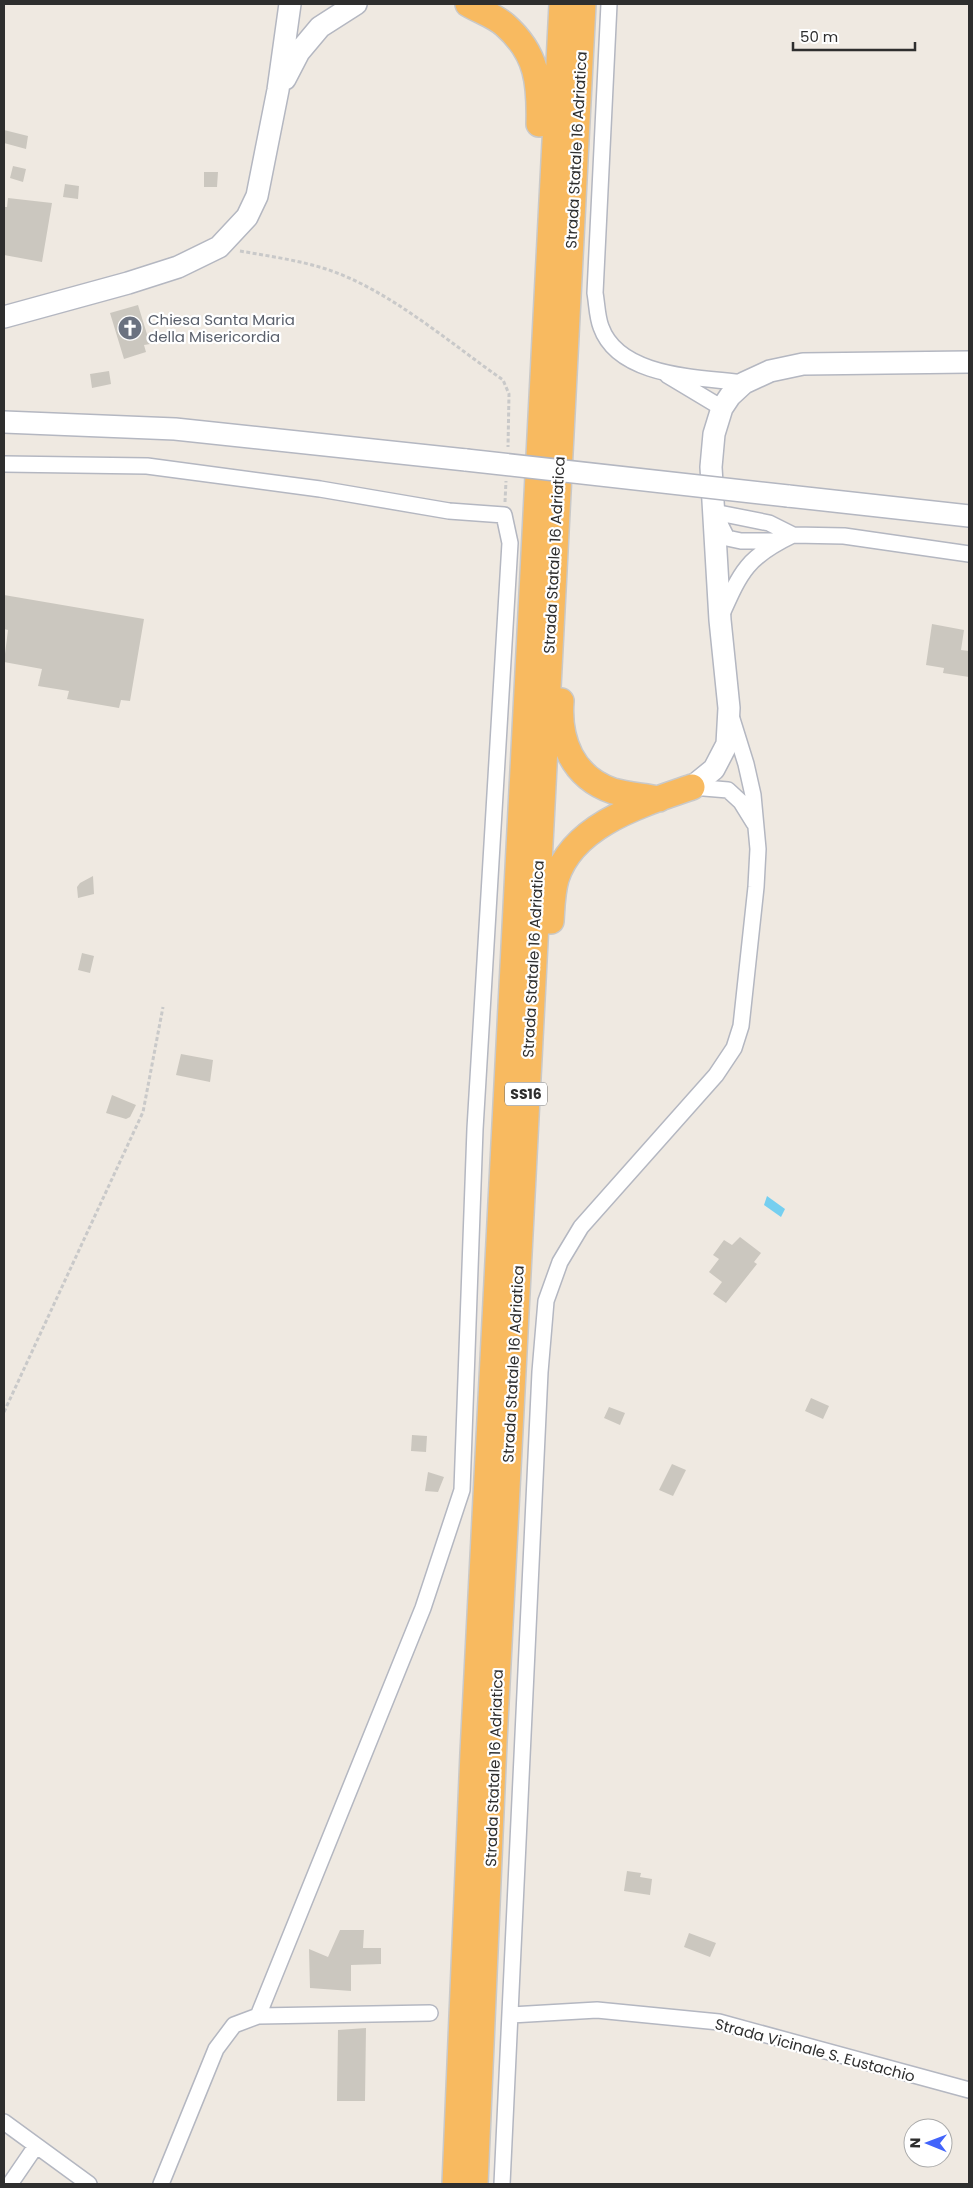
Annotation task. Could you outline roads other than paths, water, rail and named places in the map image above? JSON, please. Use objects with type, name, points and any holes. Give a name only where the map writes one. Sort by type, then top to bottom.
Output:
[{"type":"highway","points":[[468,4],[504,25],[530,56],[540,90],[532,265],[544,335]]},
{"type":"highway","name":"Strada Statale 16 Adriatica","points":[[455,2184],[473,1753],[562,4]]},
{"type":"highway","name":"Strada Statale 16 Adriatica","points":[[476,2184],[494,1742],[583,4]]},
{"type":"highway","points":[[556,527],[567,589],[560,715],[562,735],[568,753],[584,773],[597,784],[614,791],[659,799]]},
{"type":"highway","points":[[527,1081],[547,1005],[553,895],[556,879],[563,864],[580,842],[596,827],[659,799],[692,787]]},
{"type":"main road","points":[[4,316],[128,283],[178,267],[219,247],[247,217],[257,196],[278,90],[290,4]]},
{"type":"main road","points":[[278,90],[299,52],[320,27],[356,4]]},
{"type":"main road","points":[[692,787],[714,769],[727,744],[729,708],[720,620],[711,467],[714,434],[722,408],[730,396],[744,383],[770,371],[803,364],[969,362]]},
{"type":"main road","points":[[4,422],[175,429],[969,516]]},
{"type":"street","points":[[609,4],[595,293],[601,328],[617,351],[636,364],[661,372],[744,383]]},
{"type":"street","points":[[661,372],[722,408]]},
{"type":"street","points":[[4,464],[147,466],[320,489],[448,511],[504,515],[510,543],[476,1130],[462,1490],[424,1608],[258,2016]]},
{"type":"street","points":[[714,512],[769,523],[787,538]]},
{"type":"street","points":[[714,512],[726,538],[741,541],[844,536],[969,554]]},
{"type":"street","points":[[720,620],[736,582],[746,568],[756,556],[787,538]]},
{"type":"street","points":[[502,2184],[540,1372],[546,1301],[560,1262],[581,1227],[716,1075],[734,1048],[740,1026],[756,887],[758,848],[754,823],[753,795],[748,771],[729,708]]},
{"type":"street","points":[[692,787],[728,790],[741,802],[754,823]]},
{"type":"street","name":"Strada Vicinale S. Eustachio","points":[[511,2015],[598,2010],[719,2022],[969,2090]]},
{"type":"street","points":[[161,2184],[216,2049],[234,2025],[258,2016],[430,2013]]},
{"type":"street","points":[[4,2122],[89,2184]]},
{"type":"street","points":[[10,2184],[36,2146]]},
{"type":"water","points":[[767,1196],[785,1209],[781,1217],[764,1205]]},
{"type":"place","name":"Chiesa Santa Maria della Misericordia","points":[[130,328]]}]
